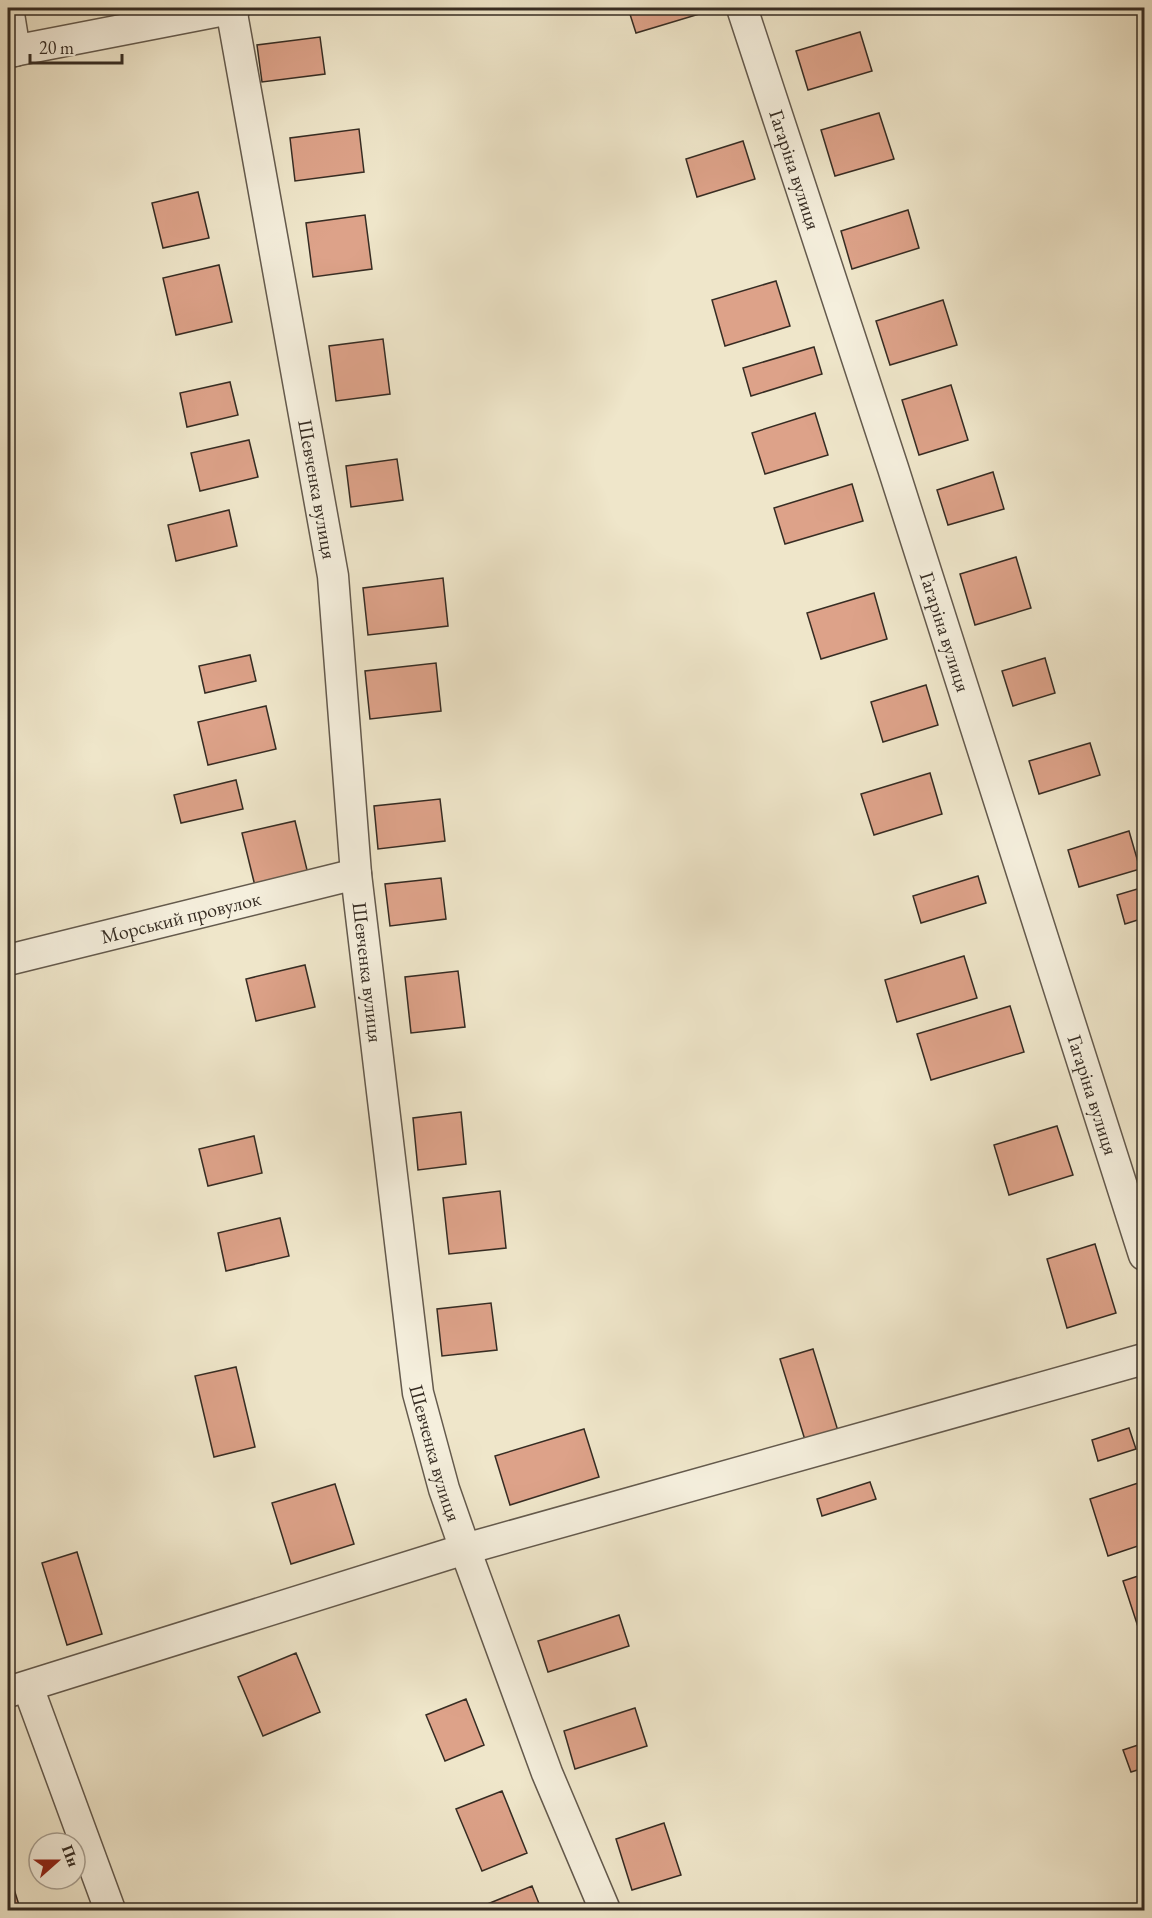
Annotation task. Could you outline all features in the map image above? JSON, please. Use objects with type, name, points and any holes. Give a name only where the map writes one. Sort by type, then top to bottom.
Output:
[{"type":"street","points":[[8,8],[11,52],[233,8]]},
{"type":"street","name":"Шевченка вулиця","points":[[233,8],[333,576],[356,874],[418,1393],[444,1490],[465,1549],[547,1773],[605,1911]]},
{"type":"street","name":"Гагаріна вулиця","points":[[742,8],[896,479],[1144,1255]]},
{"type":"street","name":"Морський провулок","points":[[8,960],[356,874]]},
{"type":"street","points":[[110,1911],[18,1689],[465,1549],[1144,1359]]},
{"type":"building","points":[[628,8],[705,8],[706,12],[636,33]]},
{"type":"building","points":[[860,32],[872,71],[808,90],[796,51]]},
{"type":"building","points":[[320,37],[325,74],[262,82],[257,45]]},
{"type":"building","points":[[879,113],[894,159],[835,176],[821,130]]},
{"type":"building","points":[[359,129],[364,172],[295,181],[290,138]]},
{"type":"building","points":[[743,141],[755,179],[697,197],[686,159]]},
{"type":"building","points":[[198,192],[209,238],[163,248],[152,203]]},
{"type":"building","points":[[908,210],[919,248],[852,269],[841,231]]},
{"type":"building","points":[[365,215],[372,269],[313,277],[306,223]]},
{"type":"building","points":[[219,265],[232,322],[176,335],[163,278]]},
{"type":"building","points":[[776,281],[790,326],[725,346],[712,300]]},
{"type":"building","points":[[943,300],[957,345],[890,365],[876,321]]},
{"type":"building","points":[[383,339],[390,394],[336,401],[329,346]]},
{"type":"building","points":[[814,347],[822,374],[751,396],[743,368]]},
{"type":"building","points":[[230,382],[238,415],[187,427],[180,393]]},
{"type":"building","points":[[951,385],[968,440],[919,455],[902,400]]},
{"type":"building","points":[[815,413],[828,455],[765,474],[752,433]]},
{"type":"building","points":[[249,440],[258,477],[200,491],[191,453]]},
{"type":"building","points":[[397,459],[403,500],[351,507],[346,466]]},
{"type":"building","points":[[993,472],[1004,509],[948,525],[937,490]]},
{"type":"building","points":[[852,484],[863,521],[785,544],[774,508]]},
{"type":"building","points":[[229,510],[237,546],[176,561],[168,525]]},
{"type":"building","points":[[1016,557],[1031,608],[975,625],[960,574]]},
{"type":"building","points":[[443,578],[448,626],[368,635],[363,588]]},
{"type":"building","points":[[874,593],[887,639],[821,659],[807,613]]},
{"type":"building","points":[[250,655],[256,681],[205,693],[199,666]]},
{"type":"building","points":[[1045,658],[1055,693],[1013,706],[1002,671]]},
{"type":"building","points":[[436,663],[441,711],[370,719],[365,671]]},
{"type":"building","points":[[926,685],[938,725],[883,742],[871,702]]},
{"type":"building","points":[[266,706],[276,749],[208,765],[198,722]]},
{"type":"building","points":[[1090,743],[1100,775],[1039,794],[1029,761]]},
{"type":"building","points":[[930,773],[942,814],[874,835],[861,794]]},
{"type":"building","points":[[236,780],[243,809],[181,823],[174,795]]},
{"type":"building","points":[[440,799],[445,841],[378,849],[374,806]]},
{"type":"building","points":[[295,821],[308,874],[255,886],[242,833]]},
{"type":"building","points":[[1129,831],[1140,869],[1079,887],[1068,850]]},
{"type":"building","points":[[978,876],[986,903],[921,923],[913,896]]},
{"type":"building","points":[[441,878],[446,919],[390,926],[385,884]]},
{"type":"building","points":[[1144,887],[1144,918],[1125,924],[1117,895]]},
{"type":"building","points":[[964,956],[977,998],[897,1022],[885,980]]},
{"type":"building","points":[[305,965],[315,1007],[256,1021],[246,979]]},
{"type":"building","points":[[458,971],[465,1027],[411,1033],[405,977]]},
{"type":"building","points":[[1010,1006],[1024,1052],[931,1080],[917,1034]]},
{"type":"building","points":[[461,1112],[466,1164],[418,1170],[413,1118]]},
{"type":"building","points":[[1057,1126],[1073,1175],[1009,1195],[994,1145]]},
{"type":"building","points":[[254,1136],[262,1173],[208,1186],[199,1149]]},
{"type":"building","points":[[500,1191],[506,1248],[449,1254],[443,1198]]},
{"type":"building","points":[[280,1218],[289,1256],[226,1271],[218,1233]]},
{"type":"building","points":[[1095,1244],[1116,1313],[1067,1328],[1047,1259]]},
{"type":"building","points":[[491,1303],[497,1350],[442,1356],[437,1309]]},
{"type":"building","points":[[813,1349],[838,1431],[805,1440],[780,1359]]},
{"type":"building","points":[[236,1367],[255,1447],[214,1457],[195,1376]]},
{"type":"building","points":[[1129,1428],[1136,1449],[1098,1461],[1092,1440]]},
{"type":"building","points":[[584,1429],[599,1477],[510,1505],[495,1456]]},
{"type":"building","points":[[1144,1481],[1144,1544],[1108,1556],[1090,1499]]},
{"type":"building","points":[[870,1482],[876,1499],[822,1516],[817,1499]]},
{"type":"building","points":[[335,1484],[354,1544],[291,1564],[272,1503]]},
{"type":"building","points":[[77,1552],[102,1634],[67,1645],[42,1563]]},
{"type":"building","points":[[1144,1574],[1144,1631],[1140,1633],[1123,1581]]},
{"type":"building","points":[[619,1615],[629,1646],[548,1672],[538,1641]]},
{"type":"building","points":[[296,1653],[320,1712],[263,1736],[238,1677]]},
{"type":"building","points":[[466,1699],[484,1745],[445,1761],[426,1715]]},
{"type":"building","points":[[635,1708],[647,1746],[575,1769],[564,1731]]},
{"type":"building","points":[[1144,1743],[1144,1768],[1131,1772],[1123,1750]]},
{"type":"building","points":[[502,1791],[527,1853],[482,1871],[456,1809]]},
{"type":"building","points":[[664,1823],[681,1875],[632,1890],[616,1839]]},
{"type":"building","points":[[8,1870],[19,1905],[8,1908]]},
{"type":"building","points":[[532,1886],[540,1906],[530,1910],[481,1910],[480,1907]]}]
